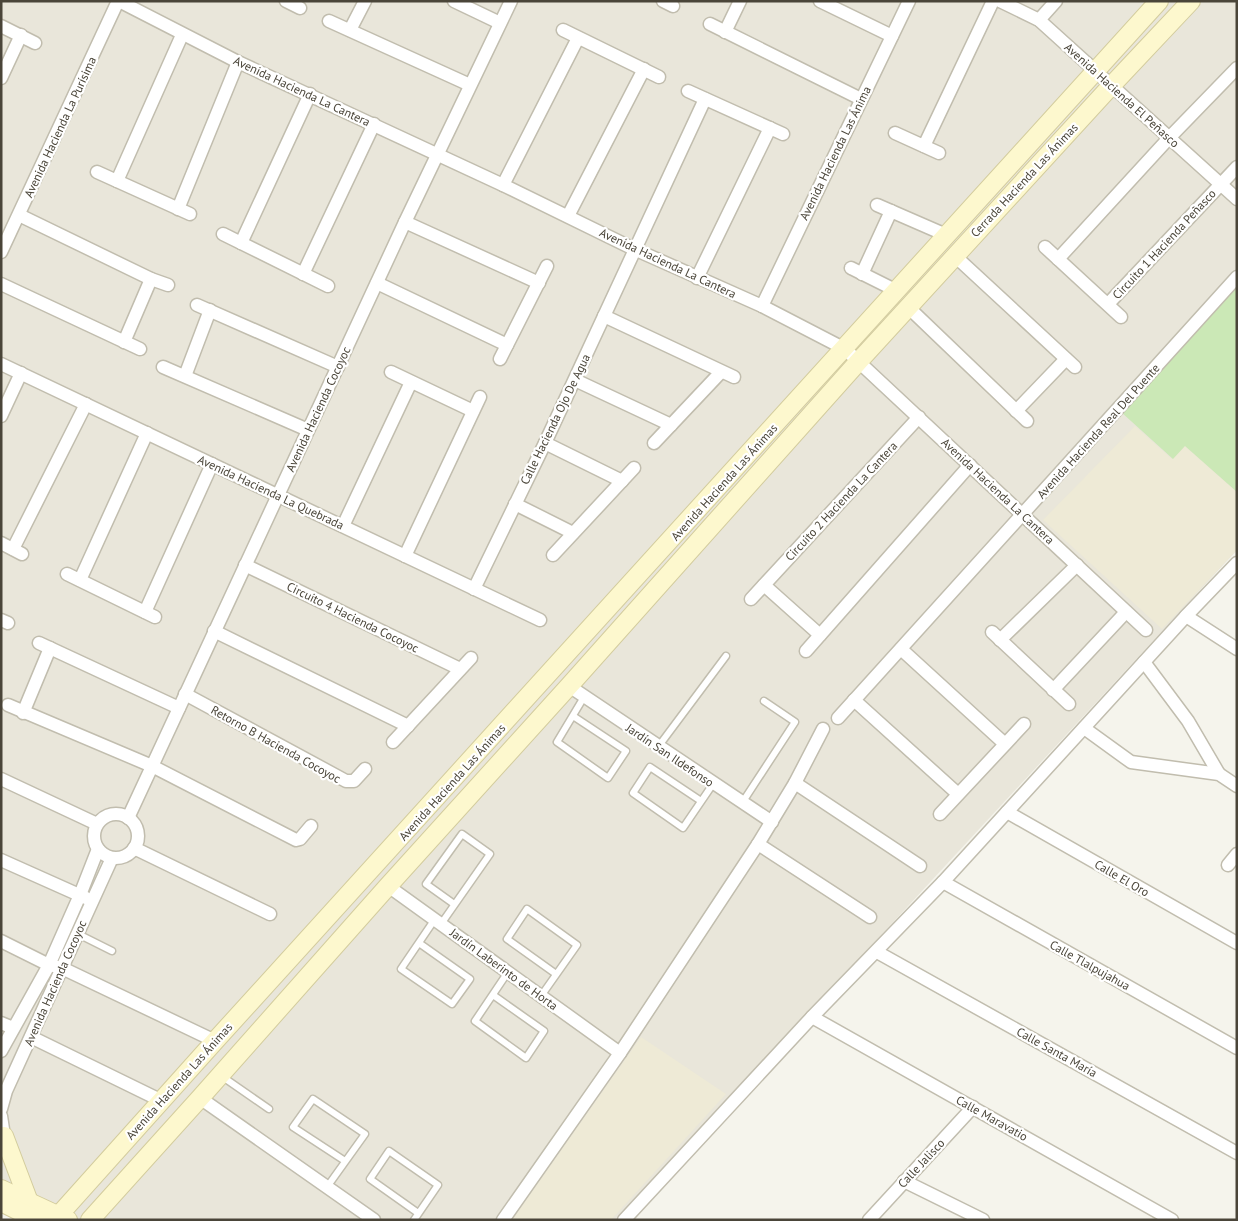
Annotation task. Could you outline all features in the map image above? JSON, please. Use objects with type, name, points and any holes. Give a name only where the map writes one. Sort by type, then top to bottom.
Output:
[{"type":"street","name":"Avenida Hacienda La Cantera","points":[[118,1],[238,62],[438,154],[634,249],[762,306],[845,349],[859,360],[1146,630]]},
{"type":"street","name":"Avenida Hacienda La Purísima","points":[[1,252],[118,1]]},
{"type":"street","points":[[286,1],[300,8]]},
{"type":"street","points":[[350,30],[365,1]]},
{"type":"street","points":[[454,1],[500,23]]},
{"type":"street","name":"Avenida Hacienda Cocoyoc","points":[[128,818],[405,222],[511,1]]},
{"type":"street","points":[[725,32],[740,1]]},
{"type":"street","points":[[820,1],[892,36]]},
{"type":"street","name":"Avenida Hacienda Las Ánima","points":[[762,306],[909,1]]},
{"type":"street","points":[[924,146],[993,1]]},
{"type":"street","name":"Avenida Hacienda El Peñasco","points":[[1000,1],[1039,20],[1237,199]]},
{"type":"street","points":[[1039,20],[1056,1]]},
{"type":"street","name":"Cerrada Hacienda Las Ánimas","points":[[845,349],[895,290],[1159,1]]},
{"type":"street","name":"Cerrada Hacienda Las Ánimas","points":[[859,360],[1110,86],[1191,1]]},
{"type":"street","points":[[329,21],[470,85]]},
{"type":"street","points":[[710,24],[861,99]]},
{"type":"street","points":[[1,26],[35,43]]},
{"type":"street","points":[[563,30],[659,77]]},
{"type":"street","points":[[117,181],[182,35]]},
{"type":"street","points":[[1,78],[21,36]]},
{"type":"street","points":[[503,185],[578,38]]},
{"type":"street","points":[[178,209],[238,62]]},
{"type":"street","points":[[1058,259],[1168,138],[1237,68]]},
{"type":"street","points":[[568,216],[644,69]]},
{"type":"street","points":[[688,92],[783,134]]},
{"type":"street","points":[[241,243],[310,94]]},
{"type":"street","name":"Calle Hacienda Ojo De Agua","points":[[474,589],[545,443],[705,99]]},
{"type":"street","points":[[303,274],[374,124]]},
{"type":"street","points":[[697,278],[770,128]]},
{"type":"street","points":[[894,133],[939,153]]},
{"type":"street","name":"Circuito 1 Hacienda Peñasco","points":[[1108,304],[1237,168]]},
{"type":"street","points":[[97,172],[190,214]]},
{"type":"street","points":[[877,205],[946,235]]},
{"type":"street","points":[[891,211],[856,271],[895,290]]},
{"type":"street","points":[[19,215],[151,279],[168,285]]},
{"type":"street","points":[[405,222],[538,283]]},
{"type":"street","points":[[223,234],[328,286]]},
{"type":"street","name":"Circuito 1 Hacienda Peñasco","points":[[1045,247],[1121,316]]},
{"type":"street","points":[[955,256],[1071,363],[1016,411]]},
{"type":"street","points":[[500,359],[547,266]]},
{"type":"street","name":"Avenida Hacienda Real Del Puente","points":[[838,718],[1237,277]]},
{"type":"street","points":[[124,342],[151,279]]},
{"type":"street","points":[[377,283],[507,345]]},
{"type":"street","points":[[1,284],[140,349]]},
{"type":"street","points":[[197,305],[338,367]]},
{"type":"street","points":[[908,307],[1027,422]]},
{"type":"street","points":[[185,376],[210,310]]},
{"type":"street","points":[[604,316],[734,377]]},
{"type":"street","name":"Avenida Hacienda Las Ánimas","points":[[64,1218],[215,1041],[845,349]]},
{"type":"street","name":"Avenida Hacienda Las Ánimas","points":[[90,1220],[859,360]]},
{"type":"street","name":"Avenida Hacienda La Quebrada","points":[[1,364],[540,620]]},
{"type":"street","points":[[163,367],[308,430]]},
{"type":"street","points":[[391,372],[473,411]]},
{"type":"street","points":[[654,443],[721,372]]},
{"type":"street","points":[[1,416],[21,373]]},
{"type":"street","points":[[574,380],[671,425]]},
{"type":"street","points":[[343,526],[411,382]]},
{"type":"street","points":[[405,556],[480,397]]},
{"type":"street","points":[[1,544],[18,551],[86,404]]},
{"type":"street","name":"Circuito 2 Hacienda La Cantera","points":[[751,599],[919,417]]},
{"type":"street","points":[[80,580],[147,433]]},
{"type":"street","points":[[545,443],[622,481]]},
{"type":"street","points":[[67,574],[150,614],[212,464]]},
{"type":"street","points":[[806,651],[970,465]]},
{"type":"street","points":[[553,555],[634,468]]},
{"type":"street","points":[[515,504],[573,533]]},
{"type":"street","points":[[624,1220],[812,1017],[943,882],[1186,616],[1237,563]]},
{"type":"street","name":"Circuito 4 Hacienda Cocoyoc","points":[[245,565],[460,669]]},
{"type":"street","points":[[1069,704],[996,636],[1077,565]]},
{"type":"street","points":[[764,585],[820,635]]},
{"type":"street","points":[[1053,690],[1126,612]]},
{"type":"street","points":[[1186,616],[1237,649]]},
{"type":"street","points":[[214,632],[408,726]]},
{"type":"street","points":[[24,713],[45,646],[179,708]]},
{"type":"street","points":[[901,648],[1005,744]]},
{"type":"street","points":[[393,742],[471,658]]},
{"type":"street","points":[[1144,662],[1188,721],[1218,774]]},
{"type":"street","name":"Jardín San Ildefonso","points":[[569,686],[742,804],[772,822]]},
{"type":"street","name":"Retorno B Hacienda Cocoyoc","points":[[185,694],[346,781],[354,781],[365,769]]},
{"type":"street","points":[[854,700],[958,794]]},
{"type":"street","points":[[8,705],[152,766],[296,840],[300,839],[311,826]]},
{"type":"street","points":[[940,814],[1024,724]]},
{"type":"street","points":[[1084,728],[1131,762],[1218,774],[1237,786]]},
{"type":"street","points":[[503,1220],[620,1053],[758,844],[795,783],[822,729]]},
{"type":"street","points":[[1,779],[97,824]]},
{"type":"street","points":[[795,783],[920,866]]},
{"type":"street","name":"Calle El Oro","points":[[1007,812],[1237,943]]},
{"type":"street","points":[[120,814],[128,818],[134,824],[137,832],[138,840],[134,848],[129,855],[121,858],[112,858],[104,855],[94,841],[94,832],[97,824],[103,818],[111,815],[120,814]]},
{"type":"street","points":[[758,844],[870,917]]},
{"type":"street","points":[[134,848],[270,914]]},
{"type":"street","name":"Avenida Hacienda Cocoyoc","points":[[1,1051],[49,965],[98,849]]},
{"type":"street","points":[[1228,865],[1237,854]]},
{"type":"street","name":"Avenida Hacienda Cocoyoc","points":[[1,1109],[6,1091],[112,858]]},
{"type":"street","points":[[1,860],[92,902]]},
{"type":"street","name":"Calle Tlalpujahua","points":[[943,882],[1237,1048]]},
{"type":"street","name":"Jardín Laberinto de Horta","points":[[388,886],[620,1053]]},
{"type":"street","points":[[318,928],[336,944]]},
{"type":"street","points":[[1,942],[49,965],[62,968],[215,1041]]},
{"type":"street","name":"Calle Santa María","points":[[877,952],[1237,1153]]},
{"type":"street","name":"Calle Maravatio","points":[[812,1017],[1172,1220]]},
{"type":"street","points":[[1,1023],[13,1028]]},
{"type":"street","points":[[31,1037],[162,1101]]},
{"type":"street","points":[[200,1098],[374,1220]]},
{"type":"street","name":"Calle Jalisco","points":[[869,1220],[973,1107]]},
{"type":"street","points":[[1,1116],[2,1141],[32,1212]]},
{"type":"street","points":[[904,1181],[983,1220]]},
{"type":"street","points":[[1,1189],[32,1212]]},
{"type":"street","points":[[1,1202],[32,1212],[64,1218]]},
{"type":"lane","points":[[658,746],[726,656]]},
{"type":"lane","points":[[573,716],[626,751],[608,778],[557,742],[584,697]]},
{"type":"lane","points":[[742,804],[795,722],[764,701]]},
{"type":"lane","points":[[702,801],[650,767],[633,793],[683,828],[702,801],[713,784]]},
{"type":"lane","points":[[419,943],[470,979],[452,1004],[401,969],[419,943],[454,904],[490,854],[462,834],[426,884],[454,904]]},
{"type":"lane","points":[[541,996],[577,945],[527,910],[507,938],[556,974]]},
{"type":"lane","points":[[78,934],[112,951]]},
{"type":"lane","points":[[493,995],[544,1031],[526,1058],[475,1021],[508,972]]},
{"type":"lane","points":[[220,1075],[269,1109]]},
{"type":"lane","points":[[327,1187],[345,1162],[365,1134],[313,1099],[292,1127],[345,1162]]},
{"type":"lane","points":[[414,1220],[438,1185],[389,1151],[370,1179],[418,1213]]},
{"type":"shaded area","points":[[1,1],[1237,1],[1237,550],[618,1220],[32,1220],[1,1205]]},
{"type":"shaded area","points":[[1135,426],[1172,459],[1184,445],[1237,492],[1237,550],[1162,629],[1043,520]]},
{"type":"shaded area","points":[[641,1037],[726,1094],[611,1220],[512,1220]]},
{"type":"green space","points":[[1237,283],[1237,492],[1185,446],[1173,459],[1121,412]]}]
